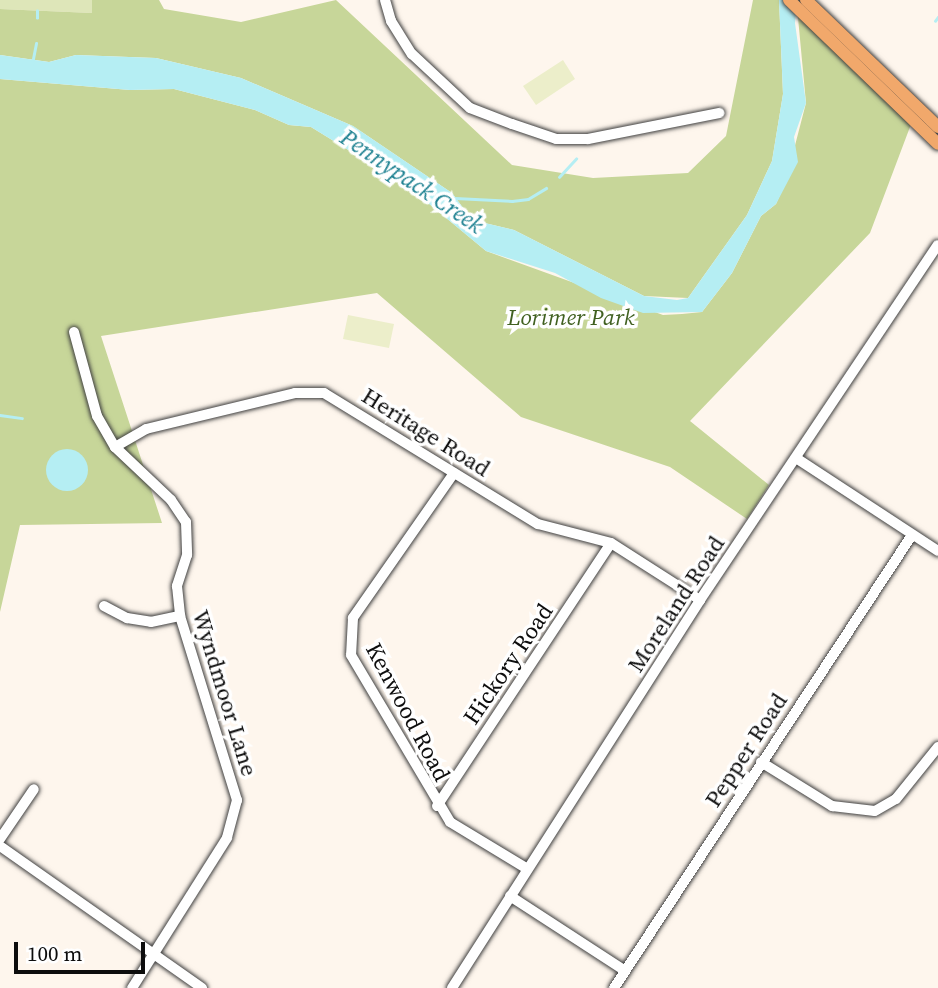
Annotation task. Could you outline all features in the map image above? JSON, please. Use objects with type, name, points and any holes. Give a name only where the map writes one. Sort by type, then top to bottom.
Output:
[{"type":"main road","points":[[789,0],[938,144]]},
{"type":"main road","points":[[806,0],[936,125]]},
{"type":"street","points":[[385,0],[391,21],[412,54],[470,108],[556,139],[588,139],[719,113]]},
{"type":"street","name":"Moreland Road","points":[[452,988],[526,867],[700,600],[938,245]]},
{"type":"street","name":"Wyndmoor Lane","points":[[74,332],[97,416],[115,447],[172,500],[186,522],[187,555],[177,586],[180,616],[237,800],[227,838],[132,988]]},
{"type":"street","name":"Heritage Road","points":[[115,447],[146,429],[309,391],[335,397],[538,524],[611,543],[700,600]]},
{"type":"street","points":[[796,458],[938,551]]},
{"type":"street","name":"Kenwood Road","points":[[454,473],[353,618],[350,637],[352,656],[437,806],[450,822],[526,867]]},
{"type":"street","name":"Pepper Road","points":[[614,988],[912,535]]},
{"type":"street","name":"Hickory Road","points":[[437,806],[611,543]]},
{"type":"street","points":[[104,606],[139,620],[180,616]]},
{"type":"street","points":[[761,762],[832,806],[875,811],[896,799],[938,747]]},
{"type":"street","points":[[0,839],[33,789]]},
{"type":"street","points":[[0,846],[202,988]]},
{"type":"street","points":[[510,896],[624,970]]},
{"type":"green space","points":[[0,0],[92,0],[92,13],[0,9]]},
{"type":"green space","points":[[92,0],[159,0],[164,9],[241,22],[336,0],[512,165],[593,178],[688,173],[726,136],[753,0],[779,0],[783,94],[772,161],[747,215],[688,298],[644,296],[514,230],[472,220],[452,193],[353,126],[241,78],[156,58],[76,55],[49,62],[0,55],[0,9],[92,13]]},
{"type":"green space","name":"Lorimer Park","points":[[797,7],[913,119],[870,233],[690,421],[769,485],[747,519],[670,467],[521,417],[377,293],[101,336],[162,523],[20,525],[0,612],[0,79],[130,90],[174,89],[255,110],[289,125],[311,127],[410,188],[486,251],[663,315],[682,314],[702,312],[732,273],[761,216],[776,204],[785,184],[806,103]]},
{"type":"green space","points":[[563,60],[575,79],[536,105],[523,86]]},
{"type":"green space","points":[[348,315],[394,324],[389,348],[343,339]]},
{"type":"water","name":"Pennypack Creek","points":[[779,0],[797,0],[795,23],[806,103],[794,137],[798,162],[776,204],[761,216],[732,273],[702,312],[643,313],[601,298],[555,273],[486,251],[410,188],[311,127],[289,125],[255,110],[174,89],[130,90],[0,79],[0,55],[49,62],[76,55],[156,58],[241,78],[353,126],[452,193],[472,220],[514,230],[644,296],[677,300],[688,298],[747,215],[772,161],[783,94]]},
{"type":"water","points":[[67,449],[82,455],[88,470],[82,485],[67,491],[52,485],[46,470],[52,455]]},
{"type":"waterway","points":[[37,11],[37,18]]},
{"type":"waterway","points":[[935,21],[938,17]]},
{"type":"waterway","points":[[32,64],[36,43]]},
{"type":"waterway","points":[[559,177],[576,159]]},
{"type":"waterway","name":"Pennypack Creek","points":[[455,198],[512,201],[528,199],[546,188]]},
{"type":"waterway","points":[[0,415],[22,418]]}]
